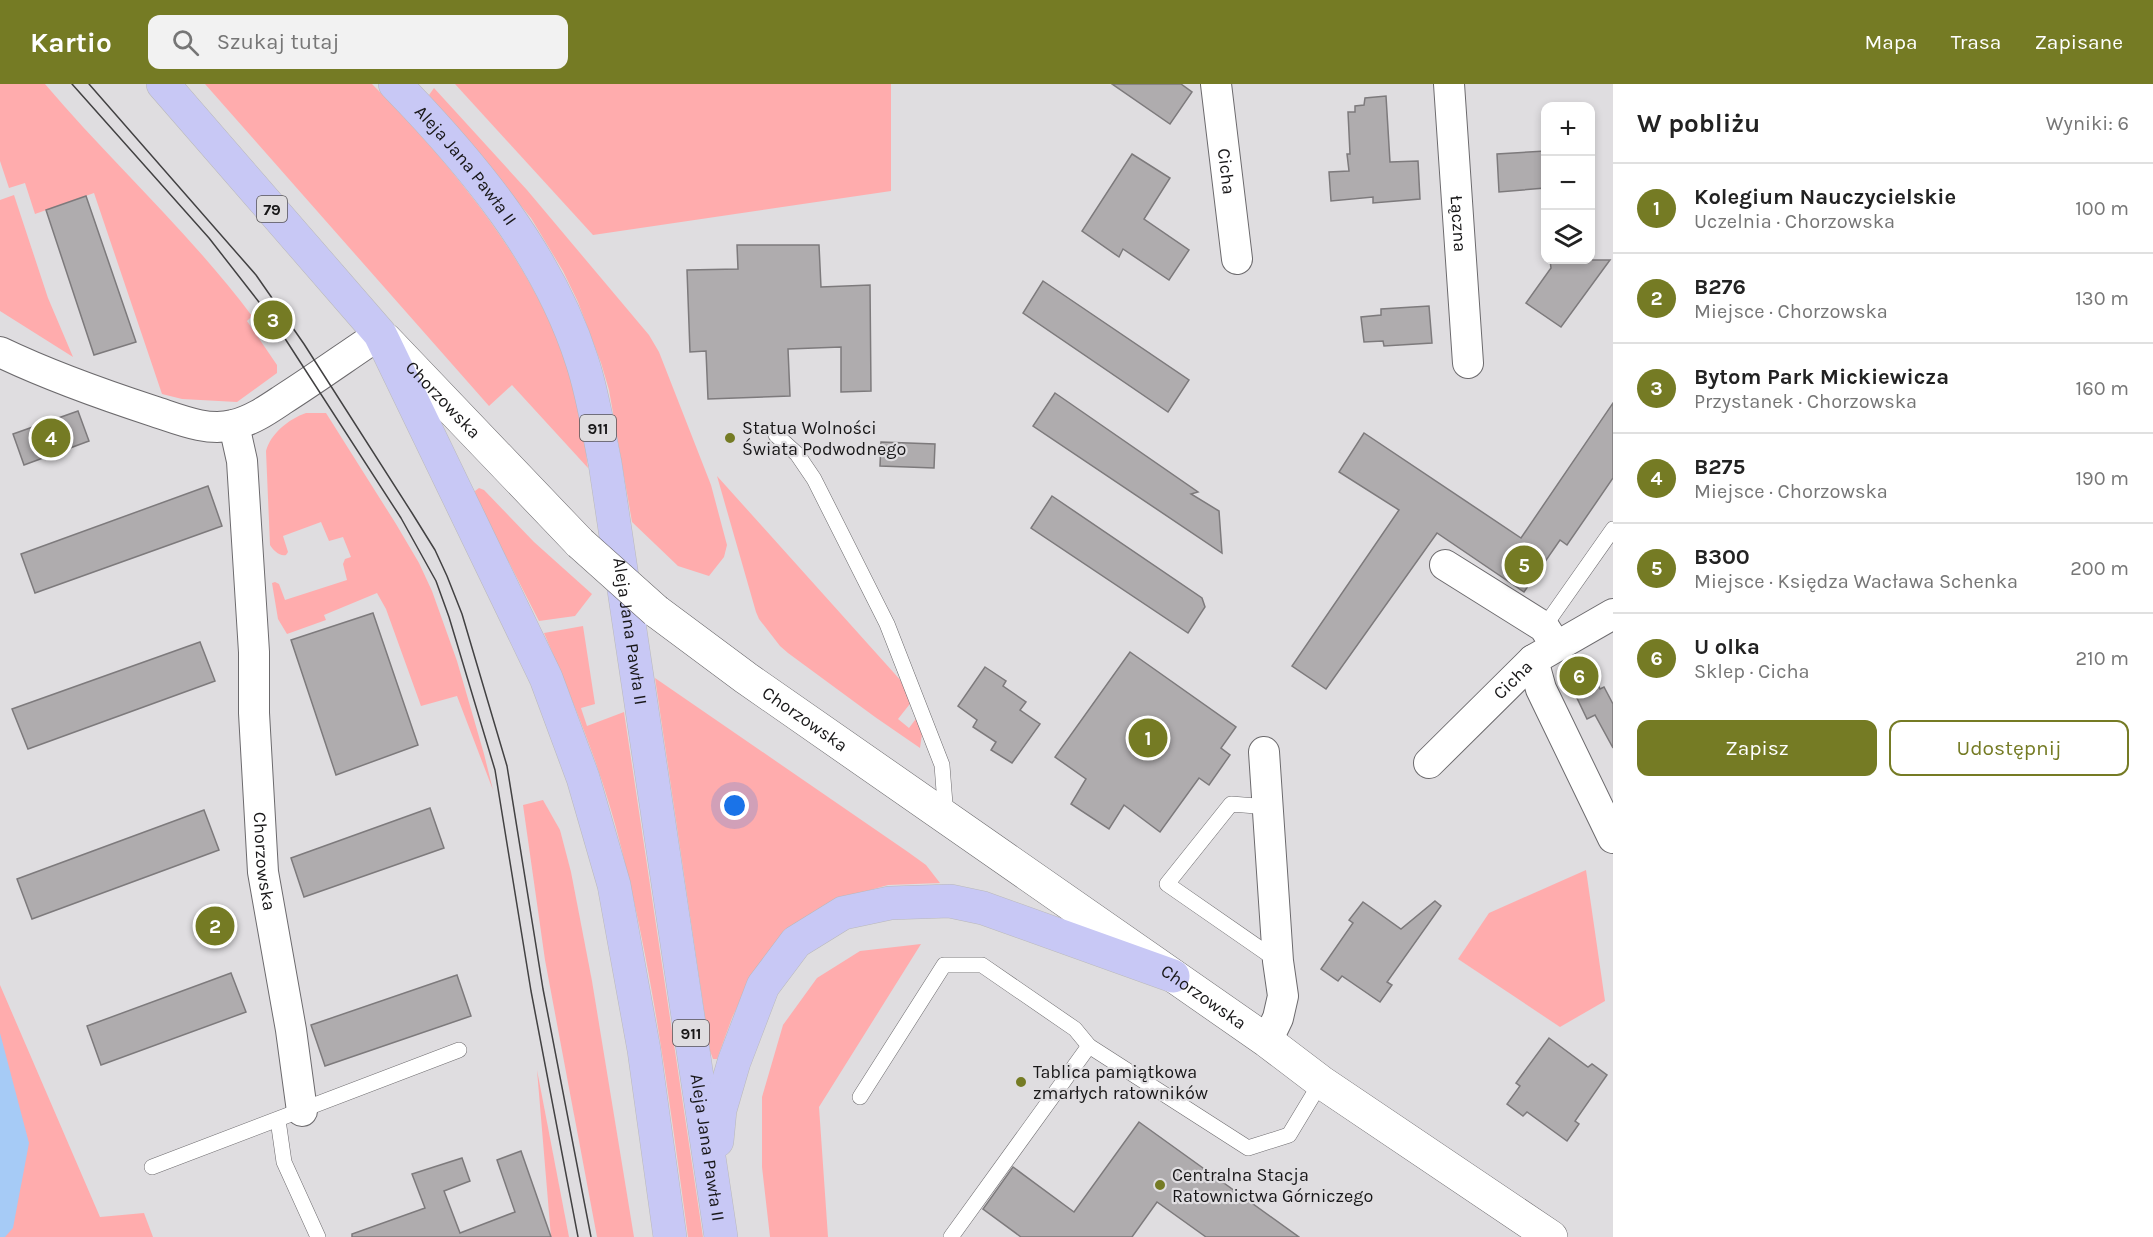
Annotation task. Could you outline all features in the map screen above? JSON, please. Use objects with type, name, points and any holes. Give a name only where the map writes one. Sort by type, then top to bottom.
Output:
[{"type":"main road","name":"Chorzowska","points":[[163,84],[380,334],[580,543],[656,611],[946,820],[1267,1041],[1322,1082],[1551,1237]]},
{"type":"main road","name":"Aleja Jana Pawła II","points":[[395,84],[466,163],[525,241],[548,279],[582,360],[592,396],[606,475],[721,1237]]},
{"type":"main road","points":[[380,334],[471,526],[525,633],[549,687],[583,778],[614,885],[625,941],[644,1050],[670,1237]]},
{"type":"main road","points":[[713,1185],[720,1110],[734,1062],[763,986],[796,942],[843,913],[890,903],[950,901],[983,908],[1173,976]]},
{"type":"street","name":"Cicha","points":[[1216,84],[1237,259]]},
{"type":"street","name":"Łączna","points":[[1449,84],[1468,363]]},
{"type":"street","points":[[0,352],[95,393],[193,423],[212,426],[234,425],[291,395],[380,334]]},
{"type":"street","name":"Chorzowska","points":[[234,425],[242,461],[254,652],[254,712],[263,872],[291,1030],[290,1116]]},
{"type":"street","points":[[1445,566],[1544,644],[1541,689],[1613,838]]},
{"type":"street","name":"Cicha","points":[[1429,763],[1544,644],[1613,614]]},
{"type":"street","points":[[1264,752],[1278,961],[1283,996],[1278,1018],[1267,1041]]},
{"type":"lane","points":[[776,435],[797,454],[814,479],[887,624],[942,765],[946,820]]},
{"type":"lane","points":[[1544,644],[1613,528]]},
{"type":"lane","points":[[1269,807],[1231,804],[1167,884],[1278,961]]},
{"type":"lane","points":[[860,1097],[944,965],[982,965],[1075,1029],[1089,1046],[1248,1148],[1289,1135],[1322,1082]]},
{"type":"lane","points":[[951,1237],[1089,1046]]},
{"type":"lane","points":[[152,1167],[459,1050]]},
{"type":"lane","points":[[290,1116],[284,1162],[318,1237]]},
{"type":"shaded area","points":[[0,84],[45,84],[228,285],[252,316],[247,321],[277,365],[277,373],[237,402],[182,399],[162,394],[94,193],[35,214],[25,183],[9,188],[0,161]]},
{"type":"shaded area","points":[[205,84],[372,84],[432,148],[461,183],[514,256],[536,295],[555,334],[570,375],[581,421],[588,468],[512,385],[489,406]]},
{"type":"shaded area","points":[[455,84],[891,84],[891,191],[593,235]]},
{"type":"shaded area","points":[[434,88],[527,190],[649,335],[659,352],[711,485],[727,545],[724,557],[709,576],[678,566],[632,522],[609,390],[578,302],[563,271],[531,218],[429,95]]},
{"type":"shaded area","points":[[14,195],[48,298],[73,357],[0,311],[0,200]]},
{"type":"shaded area","points":[[306,413],[326,413],[419,563],[432,591],[457,661],[493,790],[457,696],[421,706],[386,609],[377,593],[324,615],[326,620],[287,634],[278,619],[272,583],[279,584],[285,600],[347,580],[343,564],[345,559],[351,557],[343,537],[329,541],[321,522],[283,536],[288,552],[286,555],[279,554],[270,545],[266,451],[272,438],[282,427]]},
{"type":"shaded area","points":[[717,476],[903,683],[913,700],[898,719],[909,728],[918,716],[922,734],[920,748],[788,653],[759,619]]},
{"type":"shaded area","points":[[479,488],[484,490],[534,542],[592,594],[575,616],[539,621],[476,498],[475,491]]},
{"type":"shaded area","points":[[583,626],[595,704],[581,708],[587,726],[624,712],[703,1237],[688,1237],[652,992],[633,895],[614,819],[587,738],[544,633]]},
{"type":"shaded area","points":[[655,678],[908,852],[926,865],[940,883],[888,885],[842,898],[750,979],[717,1059],[713,1059],[710,1051]]},
{"type":"shaded area","points":[[543,800],[560,830],[571,872],[592,981],[634,1237],[597,1237],[545,960],[523,805]]},
{"type":"shaded area","points":[[1586,870],[1605,1001],[1560,1027],[1458,959],[1489,913]]},
{"type":"shaded area","points":[[921,944],[819,1107],[828,1237],[770,1237],[762,1167],[762,1097],[783,1025],[817,978],[860,951]]},
{"type":"shaded area","points":[[0,985],[100,1217],[144,1213],[153,1237],[0,1237]]},
{"type":"shaded area","points":[[537,1070],[569,1237],[551,1237]]},
{"type":"water","points":[[0,1033],[29,1143],[13,1228],[5,1237],[0,1237]]},
{"type":"building","points":[[1112,84],[1181,84],[1192,92],[1170,124]]},
{"type":"building","points":[[1386,96],[1390,162],[1418,161],[1420,199],[1373,203],[1373,197],[1331,201],[1329,172],[1349,171],[1348,112],[1355,112],[1355,106],[1364,105],[1365,98]]},
{"type":"building","points":[[1541,151],[1541,188],[1499,192],[1497,154]]},
{"type":"building","points":[[1132,154],[1170,178],[1144,219],[1189,250],[1169,280],[1123,249],[1119,257],[1082,231]]},
{"type":"building","points":[[86,196],[136,342],[94,355],[46,210]]},
{"type":"building","points":[[737,245],[819,245],[821,287],[870,285],[871,391],[841,392],[841,347],[788,349],[790,396],[708,399],[706,351],[690,352],[687,270],[738,269]]},
{"type":"building","points":[[1595,260],[1610,260],[1561,327],[1526,303],[1551,268],[1550,264],[1595,264]]},
{"type":"building","points":[[1043,281],[1189,380],[1168,412],[1023,313]]},
{"type":"building","points":[[1429,306],[1432,343],[1384,346],[1383,341],[1364,342],[1361,317],[1381,315],[1381,309]]},
{"type":"building","points":[[1055,393],[1198,492],[1191,494],[1219,511],[1222,553],[1033,426]]},
{"type":"building","points":[[1613,403],[1613,478],[1567,545],[1560,540],[1524,592],[1437,533],[1326,689],[1292,666],[1399,510],[1339,472],[1364,433],[1521,538]]},
{"type":"building","points":[[78,411],[89,441],[24,465],[13,434]]},
{"type":"building","points":[[881,442],[935,444],[934,468],[880,466]]},
{"type":"building","points":[[208,486],[222,526],[35,593],[21,554]]},
{"type":"building","points":[[1052,496],[1202,598],[1205,607],[1188,633],[1031,528]]},
{"type":"building","points":[[373,613],[418,745],[336,775],[291,640]]},
{"type":"building","points":[[200,642],[215,681],[28,749],[12,709]]},
{"type":"building","points":[[1130,652],[1236,727],[1221,748],[1230,755],[1209,785],[1199,778],[1160,832],[1124,805],[1109,829],[1071,804],[1086,779],[1055,757]]},
{"type":"building","points":[[1587,662],[1600,689],[1604,687],[1613,704],[1613,748],[1595,715],[1587,719],[1565,673]]},
{"type":"building","points":[[985,667],[1006,681],[1003,686],[1026,702],[1020,710],[1040,724],[1012,763],[991,750],[996,742],[973,727],[977,720],[958,706]]},
{"type":"building","points":[[430,808],[444,848],[304,897],[291,858]]},
{"type":"building","points":[[204,810],[219,850],[32,919],[17,879]]},
{"type":"building","points":[[1435,901],[1441,906],[1387,982],[1392,985],[1380,1002],[1342,976],[1338,981],[1321,969],[1353,923],[1349,920],[1363,902],[1401,929]]},
{"type":"building","points":[[222,911],[231,932],[207,941],[199,920]]},
{"type":"building","points":[[231,973],[246,1012],[101,1065],[87,1026]]},
{"type":"building","points":[[457,975],[471,1016],[325,1066],[311,1025]]},
{"type":"building","points":[[1549,1038],[1588,1067],[1592,1064],[1607,1075],[1575,1121],[1579,1124],[1567,1141],[1527,1112],[1523,1116],[1507,1104],[1520,1086],[1516,1083]]},
{"type":"building","name":"Centralna Stacja Ratownictwa Górniczego","points":[[1139,1122],[1299,1237],[1206,1237],[1157,1202],[1132,1237],[1021,1237],[983,1209],[1013,1167],[1074,1212]]},
{"type":"building","points":[[521,1151],[551,1237],[352,1237],[352,1234],[425,1208],[412,1174],[462,1158],[470,1181],[444,1191],[460,1233],[515,1212],[497,1160]]},
{"type":"tram line","points":[[72,84],[209,238],[273,320],[401,518],[436,581],[495,770],[531,991],[578,1237]]},
{"type":"tram line","points":[[89,84],[256,275],[304,344],[412,513],[435,550],[447,576],[462,614],[507,766],[543,989],[591,1237]]},
{"type":"place","name":"Bytom Park Mickiewicza","points":[[273,320]]},
{"type":"place","name":"B275","points":[[51,438]]},
{"type":"place","name":"Statua Wolności Świata Podwodnego","points":[[730,438]]},
{"type":"place","name":"B300","points":[[1524,565]]},
{"type":"place","name":"U olka","points":[[1579,676]]},
{"type":"place","name":"Kolegium Nauczycielskie","points":[[1148,738]]},
{"type":"place","name":"B276","points":[[215,926]]},
{"type":"place","name":"Tablica pamiątkowa zmarłych ratowników","points":[[1021,1082]]},
{"type":"place","name":"Centralna Stacja Ratownictwa Górniczego","points":[[1160,1185]]}]
